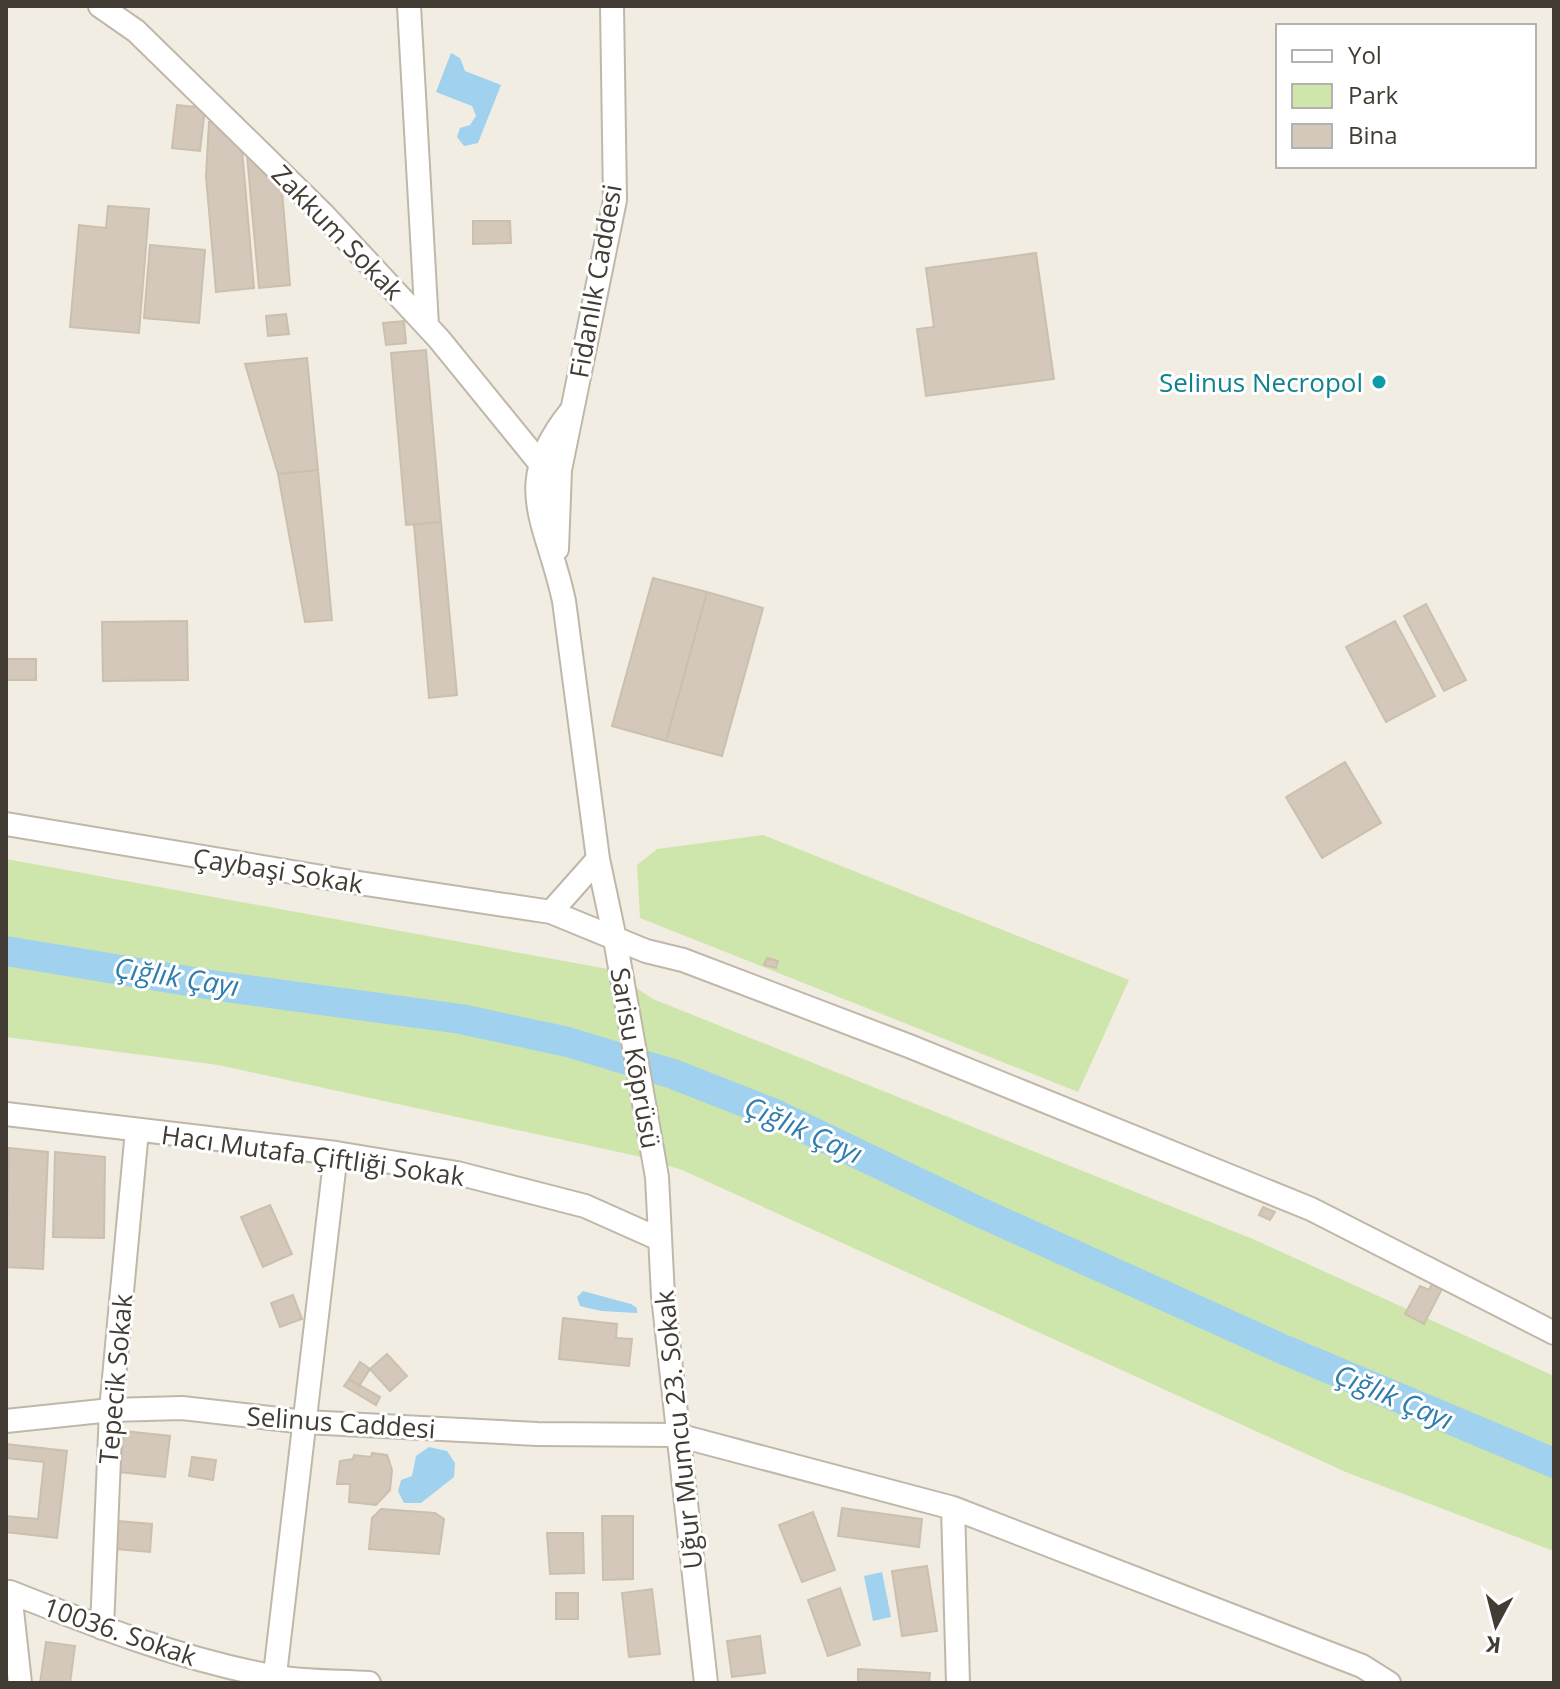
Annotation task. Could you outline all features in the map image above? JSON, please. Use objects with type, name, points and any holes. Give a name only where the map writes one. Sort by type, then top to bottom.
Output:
[{"type":"street","name":"Zakkum Sokak","points":[[100,6],[136,31],[323,214],[427,326],[549,466]]},
{"type":"street","points":[[409,6],[427,326]]},
{"type":"street","name":"Fidanlık Caddesi","points":[[612,6],[615,200],[571,411],[555,430],[549,466],[536,501],[557,566],[567,616],[598,859],[615,939]]},
{"type":"street","name":"Çaybaşi Sokak","points":[[6,824],[551,912],[646,951],[683,960],[909,1046],[1311,1209],[1554,1333]]},
{"type":"street","points":[[551,912],[598,859]]},
{"type":"street","name":"Sarisu Kōprüsü","points":[[615,939],[657,1177]]},
{"type":"street","name":"Hacı Mutafa Çiftliği Sokak","points":[[6,1114],[336,1153],[457,1173],[585,1206],[659,1239]]},
{"type":"street","name":"Tepecik Sokak","points":[[102,1628],[111,1410],[137,1130]]},
{"type":"street","points":[[274,1680],[336,1153]]},
{"type":"street","name":"Uğur Mumcu 23. Sokak","points":[[657,1177],[659,1239],[677,1435],[706,1683]]},
{"type":"street","name":"Selinus Caddesi","points":[[6,1421],[111,1410],[182,1408],[305,1422],[537,1434],[677,1435],[953,1508],[1362,1666],[1389,1683]]},
{"type":"street","points":[[953,1508],[958,1683]]},
{"type":"street","name":"10036. Sokak","points":[[20,1683],[8,1591],[190,1658],[274,1680],[369,1683]]},
{"type":"green space","points":[[763,835],[1129,980],[1078,1092],[640,918],[637,865],[657,849]]},
{"type":"green space","points":[[6,859],[608,969],[653,999],[1253,1239],[1554,1376],[1554,1551],[1348,1473],[682,1170],[637,1156],[218,1065],[6,1037]]},
{"type":"water","points":[[451,53],[460,58],[465,71],[501,85],[478,143],[464,146],[457,137],[460,128],[470,125],[476,116],[472,106],[436,92]]},
{"type":"water","points":[[583,1291],[631,1304],[637,1308],[637,1313],[601,1311],[580,1306],[577,1297]]},
{"type":"water","points":[[429,1447],[447,1451],[455,1463],[454,1477],[421,1503],[404,1503],[398,1491],[401,1480],[412,1476],[416,1456]]},
{"type":"water","points":[[882,1572],[891,1617],[873,1621],[864,1576]]},
{"type":"building","points":[[177,105],[205,108],[200,151],[172,148]]},
{"type":"building","points":[[209,122],[216,122],[242,150],[254,288],[216,292],[206,176]]},
{"type":"building","points":[[247,155],[282,191],[290,285],[259,288]]},
{"type":"building","points":[[108,206],[149,209],[139,333],[70,327],[79,225],[106,228]]},
{"type":"building","points":[[473,221],[510,221],[511,243],[473,244]]},
{"type":"building","points":[[150,245],[205,250],[199,323],[144,318]]},
{"type":"building","points":[[1036,253],[1054,379],[926,396],[917,329],[934,327],[926,268]]},
{"type":"building","points":[[286,314],[289,334],[268,336],[266,316]]},
{"type":"building","points":[[404,321],[406,343],[386,345],[383,323]]},
{"type":"building","points":[[426,350],[441,522],[406,525],[391,353]]},
{"type":"building","points":[[307,358],[318,470],[278,474],[245,364]]},
{"type":"building","points":[[318,470],[332,620],[305,622],[278,474]]},
{"type":"building","points":[[441,522],[457,695],[429,698],[414,525]]},
{"type":"building","points":[[653,578],[707,592],[666,741],[612,726]]},
{"type":"building","points":[[707,592],[763,608],[722,756],[666,741]]},
{"type":"building","points":[[1426,604],[1466,680],[1444,691],[1404,616]]},
{"type":"building","points":[[187,621],[188,680],[103,681],[102,622]]},
{"type":"building","points":[[1395,621],[1435,696],[1386,722],[1346,647]]},
{"type":"building","points":[[6,659],[36,659],[36,680],[6,680]]},
{"type":"building","points":[[1345,762],[1381,823],[1322,858],[1286,797]]},
{"type":"building","points":[[767,958],[778,961],[776,968],[764,965]]},
{"type":"building","points":[[9,1148],[48,1152],[43,1269],[6,1267]]},
{"type":"building","points":[[55,1152],[105,1157],[104,1238],[53,1237]]},
{"type":"building","points":[[270,1205],[292,1254],[263,1267],[241,1217]]},
{"type":"building","points":[[1263,1207],[1275,1212],[1270,1220],[1259,1215]]},
{"type":"building","points":[[1432,1284],[1442,1289],[1424,1324],[1405,1314],[1420,1286],[1429,1290]]},
{"type":"building","points":[[293,1295],[302,1319],[280,1327],[271,1303]]},
{"type":"building","points":[[563,1318],[617,1324],[616,1338],[632,1339],[629,1366],[559,1359]]},
{"type":"building","points":[[387,1354],[407,1376],[390,1391],[370,1369]]},
{"type":"building","points":[[360,1362],[370,1369],[359,1386],[349,1379]]},
{"type":"building","points":[[349,1379],[380,1397],[376,1405],[344,1386]]},
{"type":"building","points":[[124,1431],[170,1436],[165,1477],[119,1472]]},
{"type":"building","points":[[6,1444],[67,1451],[57,1538],[6,1532],[6,1516],[38,1519],[44,1462],[6,1458]]},
{"type":"building","points":[[372,1453],[387,1455],[392,1470],[390,1490],[376,1505],[349,1502],[350,1484],[337,1484],[340,1461],[353,1459],[354,1455],[371,1457]]},
{"type":"building","points":[[192,1457],[216,1460],[213,1480],[189,1476]]},
{"type":"building","points":[[842,1508],[922,1519],[919,1547],[838,1536]]},
{"type":"building","points":[[381,1509],[435,1513],[444,1519],[439,1554],[369,1549],[372,1518]]},
{"type":"building","points":[[813,1512],[835,1570],[802,1582],[779,1525]]},
{"type":"building","points":[[602,1516],[633,1516],[633,1579],[603,1580]]},
{"type":"building","points":[[118,1521],[152,1524],[150,1552],[116,1549]]},
{"type":"building","points":[[547,1533],[583,1533],[584,1573],[550,1574]]},
{"type":"building","points":[[927,1566],[937,1631],[902,1636],[892,1571]]},
{"type":"building","points":[[840,1588],[860,1645],[828,1656],[808,1600]]},
{"type":"building","points":[[652,1589],[660,1654],[629,1657],[622,1593]]},
{"type":"building","points":[[556,1593],[578,1593],[578,1619],[556,1619]]},
{"type":"building","points":[[760,1636],[765,1673],[732,1677],[727,1641]]},
{"type":"building","points":[[46,1642],[75,1646],[70,1683],[40,1683]]},
{"type":"building","points":[[858,1669],[930,1673],[929,1683],[858,1683]]},
{"type":"waterway","name":"Çığlık Çayı","points":[[6,951],[218,986],[461,1019],[568,1042],[673,1074],[775,1114],[975,1210],[1280,1348],[1554,1463]]},
{"type":"place","name":"Selinus Necropol","points":[[1379,382]]}]
